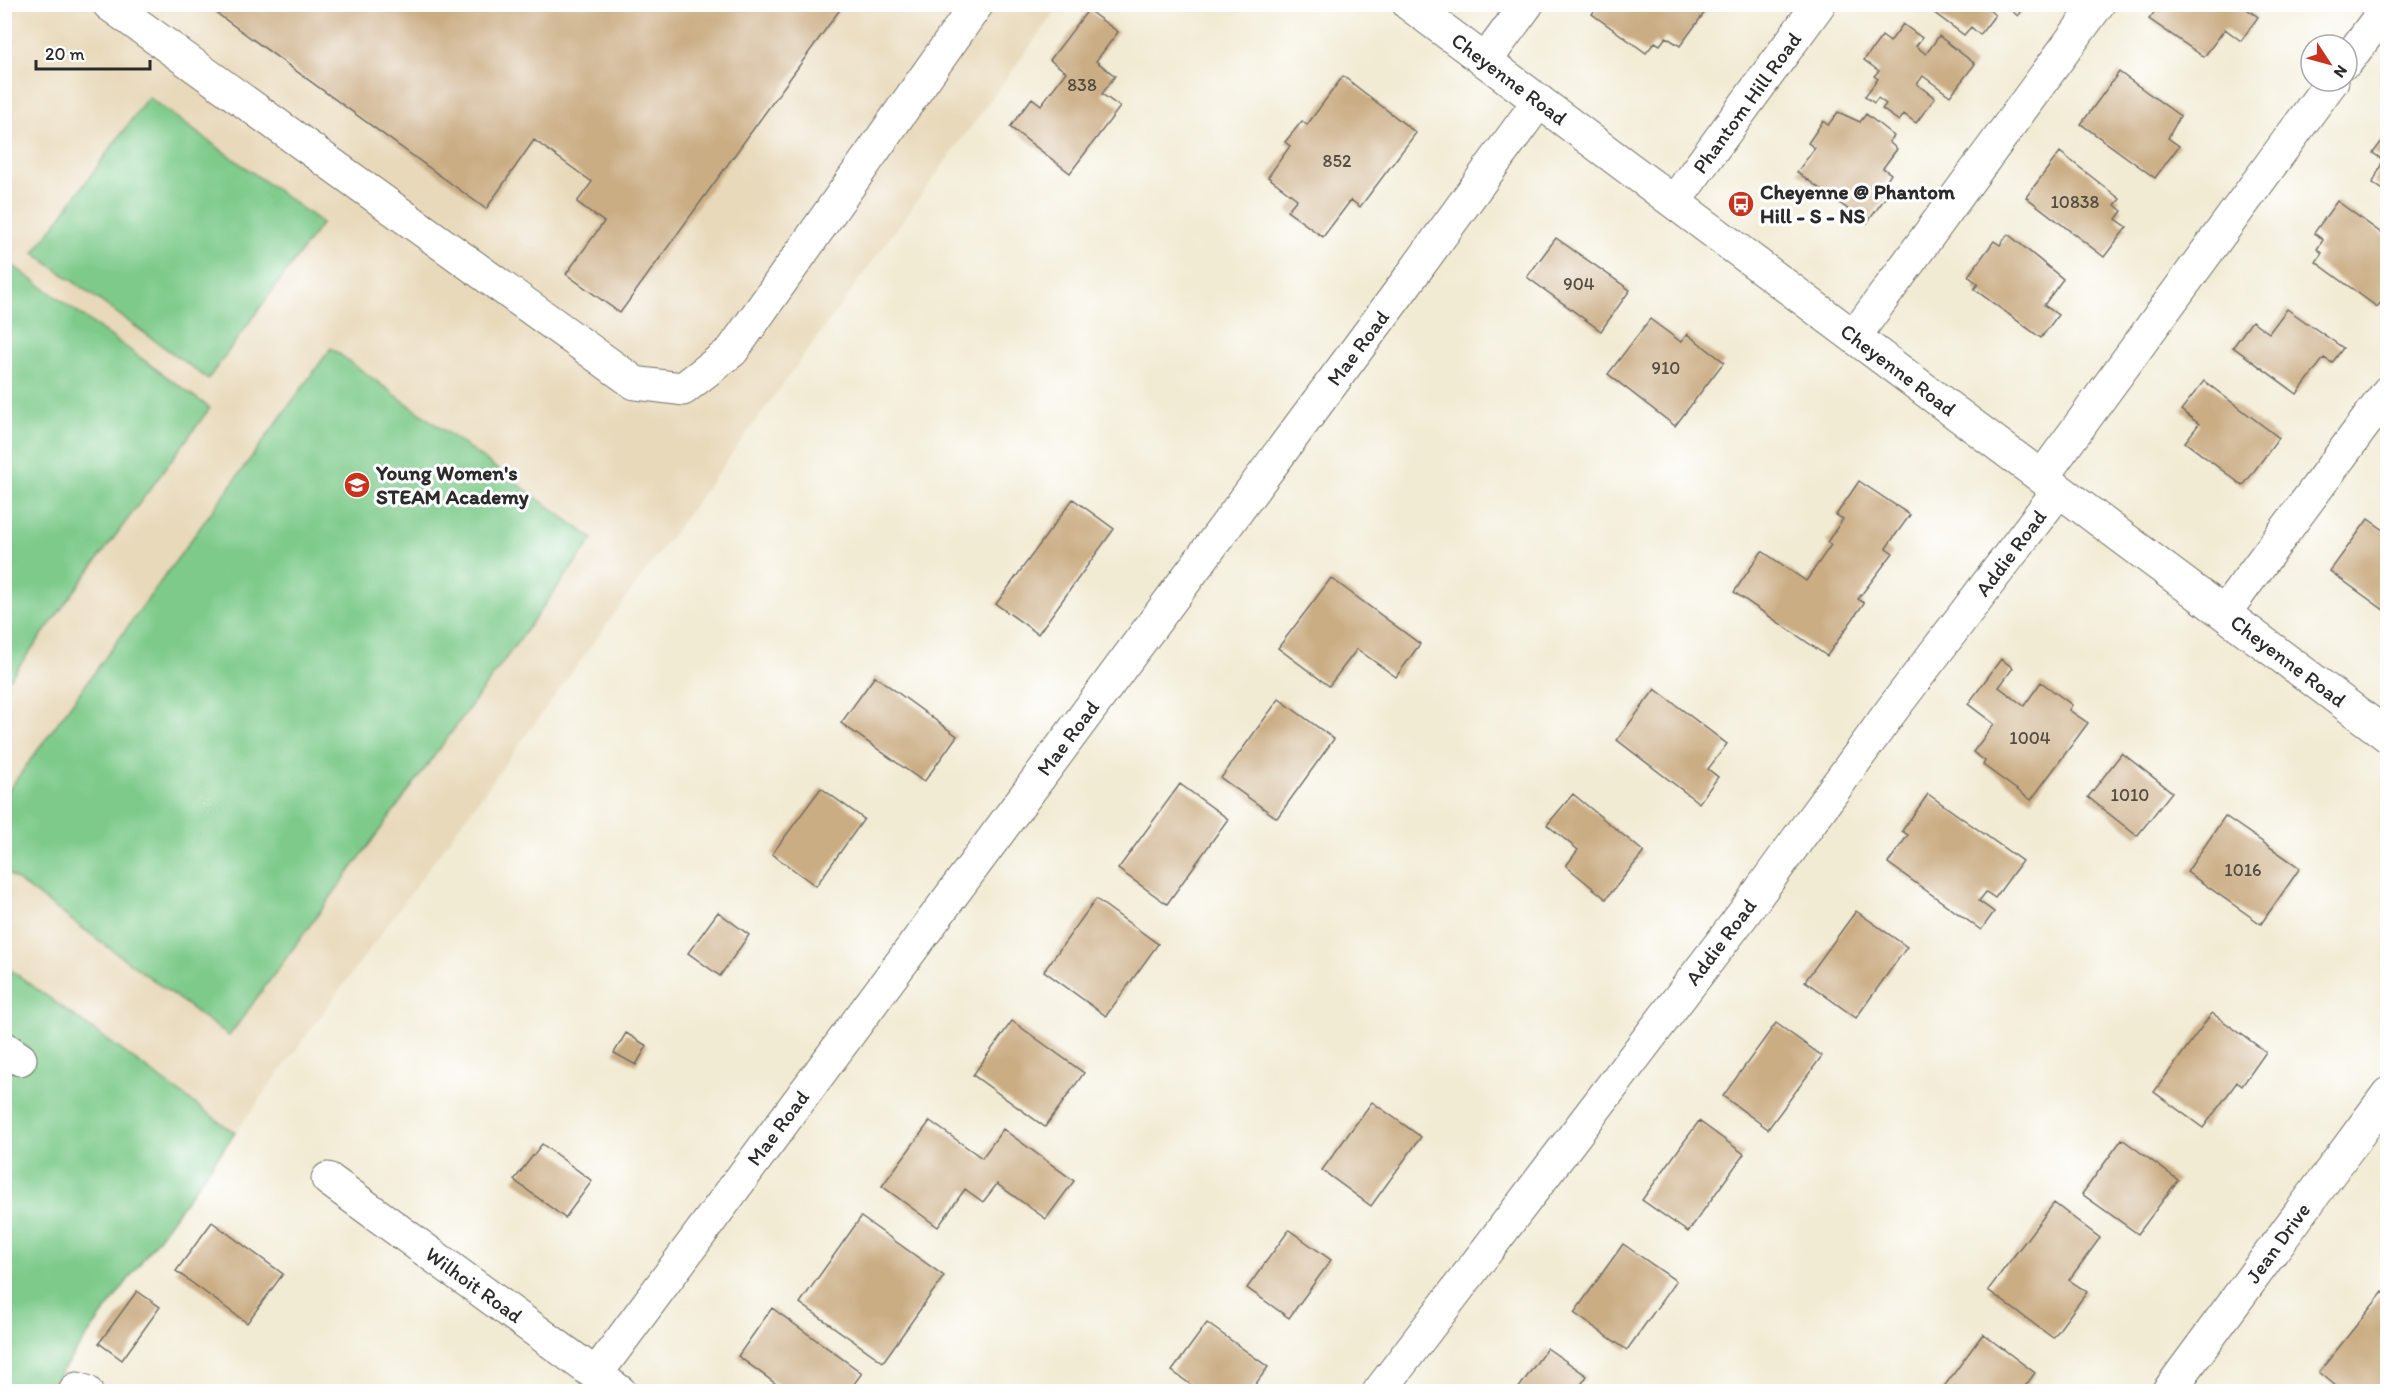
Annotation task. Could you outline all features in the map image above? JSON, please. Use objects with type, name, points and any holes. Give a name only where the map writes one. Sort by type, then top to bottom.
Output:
[{"type":"street","points":[[109,4],[635,383],[683,389],[732,351],[977,4]]},
{"type":"street","name":"Cheyenne Road","points":[[1409,4],[2388,736]]},
{"type":"street","points":[[1485,61],[1527,4]]},
{"type":"street","name":"Phantom Hill Road","points":[[1674,202],[1820,4]]},
{"type":"street","points":[[1854,337],[2098,4]]},
{"type":"street","points":[[2359,45],[2388,6]]},
{"type":"street","name":"Addie Road","points":[[1379,1392],[1744,914],[1891,711],[2324,93]]},
{"type":"street","name":"Mae Road","points":[[608,1383],[1539,101]]},
{"type":"street","points":[[2224,614],[2388,392]]},
{"type":"street","name":"Jean Drive","points":[[2168,1392],[2388,1094]]},
{"type":"street","name":"Wilhoit Road","points":[[328,1179],[608,1383]]},
{"type":"street","points":[[75,1392],[77,1389],[86,1392]]},
{"type":"shaded area","name":"Young Women's STEAM Academy","points":[[5,5],[1060,5],[235,1133],[26,981],[5,1003]]},
{"type":"green space","points":[[148,97],[322,223],[208,379],[34,253]]},
{"type":"green space","points":[[5,260],[210,408],[5,685]]},
{"type":"green space","points":[[331,348],[593,539],[229,1036],[5,871],[5,795]]},
{"type":"green space","points":[[4,965],[235,1133],[47,1391],[5,1391]]},
{"type":"building","points":[[204,4],[844,4],[620,313],[566,274],[604,222],[577,202],[592,182],[534,140],[486,209]]},
{"type":"building","points":[[1599,4],[1694,4],[1705,12],[1680,46],[1666,37],[1660,45],[1655,42],[1646,53],[1592,14]]},
{"type":"building","points":[[1933,4],[1992,4],[1988,9],[1995,15],[1980,35],[1971,27],[1964,35],[1929,9]]},
{"type":"building","points":[[2003,4],[2027,4],[2018,16]]},
{"type":"building","points":[[2160,5],[2241,5],[2258,17],[2241,41],[2225,29],[2204,57],[2149,19]]},
{"type":"building","points":[[1088,10],[1118,32],[1096,61],[1115,76],[1102,94],[1120,107],[1070,173],[1010,127],[1032,98],[1041,105],[1066,72],[1050,60]]},
{"type":"building","points":[[1903,24],[1922,38],[1916,46],[1926,54],[1939,36],[1975,64],[1950,96],[1923,76],[1917,84],[1935,98],[1916,123],[1904,114],[1899,121],[1882,109],[1886,104],[1878,98],[1874,103],[1865,96],[1878,79],[1874,76],[1879,71],[1864,60],[1882,36],[1890,42]]},
{"type":"building","points":[[2119,72],[2180,116],[2168,138],[2179,146],[2155,178],[2081,124]]},
{"type":"building","points":[[1343,76],[1416,133],[1360,207],[1351,200],[1323,237],[1287,211],[1297,199],[1268,177],[1290,146],[1285,142],[1302,121],[1307,125]]},
{"type":"building","points":[[1838,112],[1860,122],[1866,114],[1894,136],[1889,142],[1897,149],[1883,168],[1891,174],[1884,185],[1891,190],[1867,223],[1797,172],[1815,148],[1808,143],[1823,121],[1828,125]]},
{"type":"building","points":[[2388,133],[2388,193],[2373,183],[2383,160],[2373,153]]},
{"type":"building","points":[[2060,152],[2120,199],[2115,205],[2122,211],[2116,219],[2127,227],[2104,257],[2026,197]]},
{"type":"building","points":[[2337,201],[2388,238],[2388,293],[2377,307],[2316,262],[2322,253],[2317,249],[2323,240],[2314,233]]},
{"type":"building","points":[[2008,234],[2063,279],[2044,305],[2058,315],[2041,338],[1974,289],[1978,284],[1968,276],[1994,241],[2000,245]]},
{"type":"building","points":[[1556,238],[1630,290],[1601,331],[1527,277]]},
{"type":"building","points":[[2287,309],[2343,348],[2332,363],[2324,358],[2297,394],[2233,347],[2252,321],[2269,333]]},
{"type":"building","points":[[1650,319],[1681,342],[1687,334],[1724,362],[1675,426],[1608,374]]},
{"type":"building","points":[[2204,381],[2279,438],[2243,486],[2185,442],[2199,424],[2181,410]]},
{"type":"building","points":[[1859,481],[1910,515],[1886,548],[1893,553],[1858,599],[1864,603],[1827,656],[1734,592],[1762,551],[1806,581],[1831,545],[1827,542],[1843,519],[1836,515]]},
{"type":"building","points":[[1073,499],[1114,529],[1038,634],[996,604]]},
{"type":"building","points":[[2368,519],[2388,533],[2388,613],[2330,571]]},
{"type":"building","points":[[1331,578],[1420,644],[1396,677],[1357,649],[1329,686],[1278,648]]},
{"type":"building","points":[[2001,659],[2013,668],[1999,687],[2024,706],[2041,682],[2072,705],[2069,710],[2088,723],[2031,800],[1983,765],[1985,761],[1973,752],[1994,724],[1968,704]]},
{"type":"building","points":[[875,676],[957,736],[924,782],[841,723]]},
{"type":"building","points":[[1655,689],[1727,744],[1708,769],[1718,777],[1699,803],[1617,740]]},
{"type":"building","points":[[1279,699],[1334,739],[1277,818],[1221,778]]},
{"type":"building","points":[[2122,753],[2172,792],[2137,836],[2088,797]]},
{"type":"building","points":[[1180,784],[1228,819],[1167,904],[1118,869]]},
{"type":"building","points":[[821,788],[864,819],[816,886],[772,854]]},
{"type":"building","points":[[1573,794],[1644,852],[1606,899],[1566,866],[1578,850],[1547,825]]},
{"type":"building","points":[[1928,794],[2022,861],[1995,898],[1986,892],[1979,901],[1994,912],[1981,930],[1888,863],[1908,835],[1902,831]]},
{"type":"building","points":[[2225,816],[2300,868],[2261,924],[2187,872]]},
{"type":"building","points":[[1096,899],[1158,944],[1106,1016],[1044,971]]},
{"type":"building","points":[[1856,911],[1907,947],[1856,1018],[1805,981]]},
{"type":"building","points":[[718,912],[749,935],[720,976],[688,953]]},
{"type":"building","points":[[2212,1013],[2266,1052],[2242,1086],[2237,1082],[2203,1128],[2154,1092]]},
{"type":"building","points":[[1012,1021],[1084,1073],[1045,1127],[973,1075]]},
{"type":"building","points":[[1776,1023],[1822,1056],[1768,1129],[1723,1096]]},
{"type":"building","points":[[626,1033],[647,1046],[636,1065],[614,1053]]},
{"type":"building","points":[[1372,1102],[1421,1137],[1371,1206],[1322,1170]]},
{"type":"building","points":[[930,1121],[982,1158],[1003,1129],[1074,1181],[1046,1219],[997,1184],[983,1202],[965,1189],[938,1227],[882,1186]]},
{"type":"building","points":[[1699,1121],[1744,1154],[1688,1232],[1642,1200]]},
{"type":"building","points":[[2122,1139],[2178,1180],[2138,1234],[2082,1194]]},
{"type":"building","points":[[542,1144],[592,1181],[565,1218],[514,1180]]},
{"type":"building","points":[[2054,1203],[2100,1238],[2069,1280],[2087,1292],[2053,1338],[1988,1290]]},
{"type":"building","points":[[861,1217],[944,1276],[883,1362],[800,1303]]},
{"type":"building","points":[[212,1222],[283,1274],[247,1323],[176,1271]]},
{"type":"building","points":[[1289,1230],[1331,1260],[1289,1318],[1247,1288]]},
{"type":"building","points":[[1623,1244],[1676,1281],[1627,1350],[1574,1313]]},
{"type":"building","points":[[137,1291],[160,1307],[122,1360],[99,1343]]},
{"type":"building","points":[[2383,1292],[2388,1296],[2388,1392],[2343,1392],[2319,1372]]},
{"type":"building","points":[[772,1308],[862,1373],[848,1392],[787,1392],[738,1356]]},
{"type":"building","points":[[1207,1323],[1268,1367],[1250,1392],[1201,1392],[1172,1371]]},
{"type":"building","points":[[1983,1334],[2035,1373],[2021,1392],[1940,1392]]},
{"type":"building","points":[[1547,1348],[1587,1376],[1576,1392],[1516,1392]]},
{"type":"place","name":"Cheyenne @ Phantom Hill - S - NS","points":[[1741,204]]},
{"type":"place","name":"Young Women's STEAM Academy","points":[[357,485]]}]
